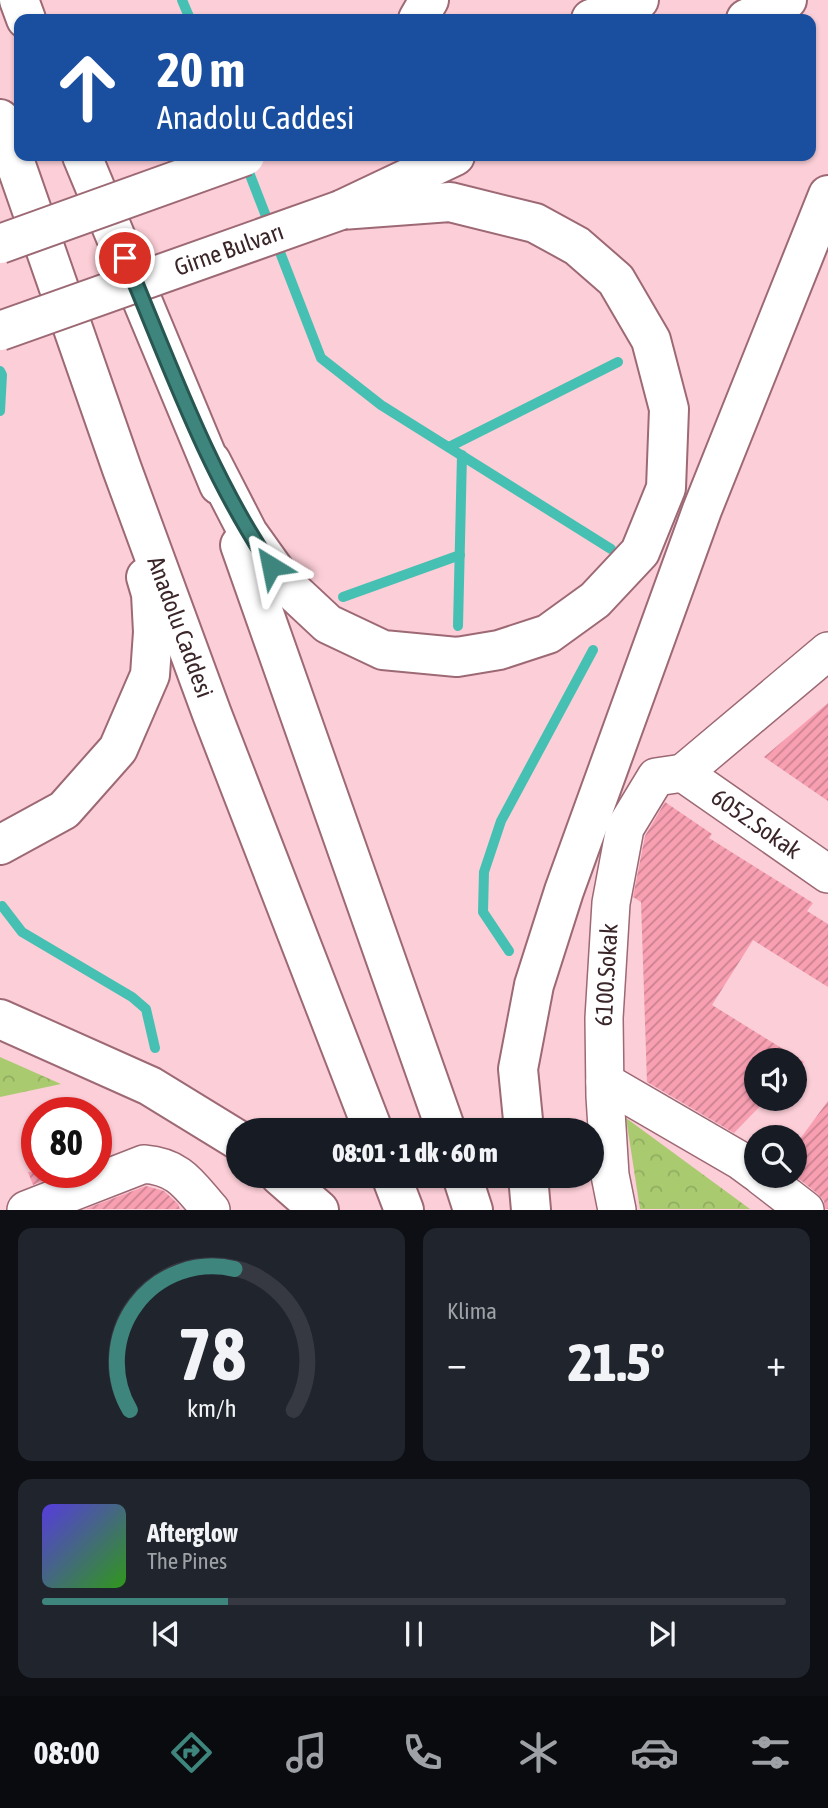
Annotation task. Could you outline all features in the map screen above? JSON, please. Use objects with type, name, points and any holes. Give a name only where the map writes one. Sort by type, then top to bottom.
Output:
[{"type":"main road","points":[[604,14],[639,0]]},
{"type":"main road","points":[[757,14],[787,0]]},
{"type":"main road","name":"Anadolu Caddesi","points":[[0,120],[14,160]]},
{"type":"main road","name":"Anadolu Caddesi","points":[[14,161],[122,469],[212,714],[368,1118]]},
{"type":"main road","points":[[84,161],[211,461],[442,1118]]},
{"type":"main road","points":[[0,244],[231,161]]},
{"type":"main road","name":"Girne Bulvarı","points":[[0,331],[341,210],[444,161]]},
{"type":"main road","points":[[523,1118],[518,1069],[534,985],[564,891],[702,510],[828,195]]},
{"type":"main road","points":[[211,461],[248,533],[282,582],[328,624],[383,650],[457,657],[499,650],[548,634],[595,600],[640,552],[666,488],[669,409],[651,340],[616,281],[577,246],[535,223],[450,202],[341,210]]},
{"type":"main road","points":[[0,845],[64,810],[118,749],[150,675],[153,632],[151,594],[130,521],[122,469]]},
{"type":"main road","points":[[0,1020],[150,1086],[226,1133]]},
{"type":"main road","points":[[294,1188],[319,1209]]},
{"type":"main road","points":[[396,1188],[404,1209]]},
{"type":"main road","points":[[466,1188],[473,1209]]},
{"type":"main road","points":[[529,1188],[531,1209]]},
{"type":"street","points":[[683,773],[828,651]]},
{"type":"street","name":"6052.Sokak","points":[[683,773],[828,874]]},
{"type":"street","name":"6100.Sokak","points":[[617,1209],[610,1175],[605,1082],[604,1018],[611,902],[625,828],[656,777],[683,773]]},
{"type":"street","points":[[605,1082],[744,1163]]},
{"type":"street","points":[[26,1209],[144,1164],[162,1166],[179,1175],[211,1209]]},
{"type":"street","points":[[777,1188],[805,1209]]},
{"type":"green space","points":[[0,1057],[61,1084],[0,1097]]},
{"type":"green space","points":[[626,1118],[750,1209],[640,1209]]},
{"type":"building","points":[[828,703],[828,801],[764,757]]},
{"type":"building","points":[[665,802],[712,834],[709,838],[813,903],[807,911],[828,924],[828,987],[753,940],[712,1005],[781,1048],[744,1048],[744,1111],[755,1111],[734,1133],[647,1082],[641,902],[633,897],[645,836]]},
{"type":"building","points":[[828,1101],[828,1209],[825,1209],[824,1201],[818,1194],[807,1185],[807,1129]]},
{"type":"building","points":[[146,1186],[164,1191],[180,1209],[85,1209]]},
{"type":"waterway","points":[[182,0],[188,14]]},
{"type":"waterway","points":[[245,162],[321,358],[381,405],[611,549]]},
{"type":"waterway","points":[[449,447],[618,362]]},
{"type":"waterway","points":[[0,371],[0,411]]},
{"type":"waterway","points":[[458,626],[462,455]]},
{"type":"waterway","points":[[343,597],[460,555]]},
{"type":"waterway","points":[[509,951],[483,912],[484,872],[501,821],[593,650]]},
{"type":"waterway","points":[[2,906],[22,932],[132,997],[146,1009],[155,1048]]},
{"type":"route","points":[[125,258],[211,461],[248,533],[271,566]]}]
